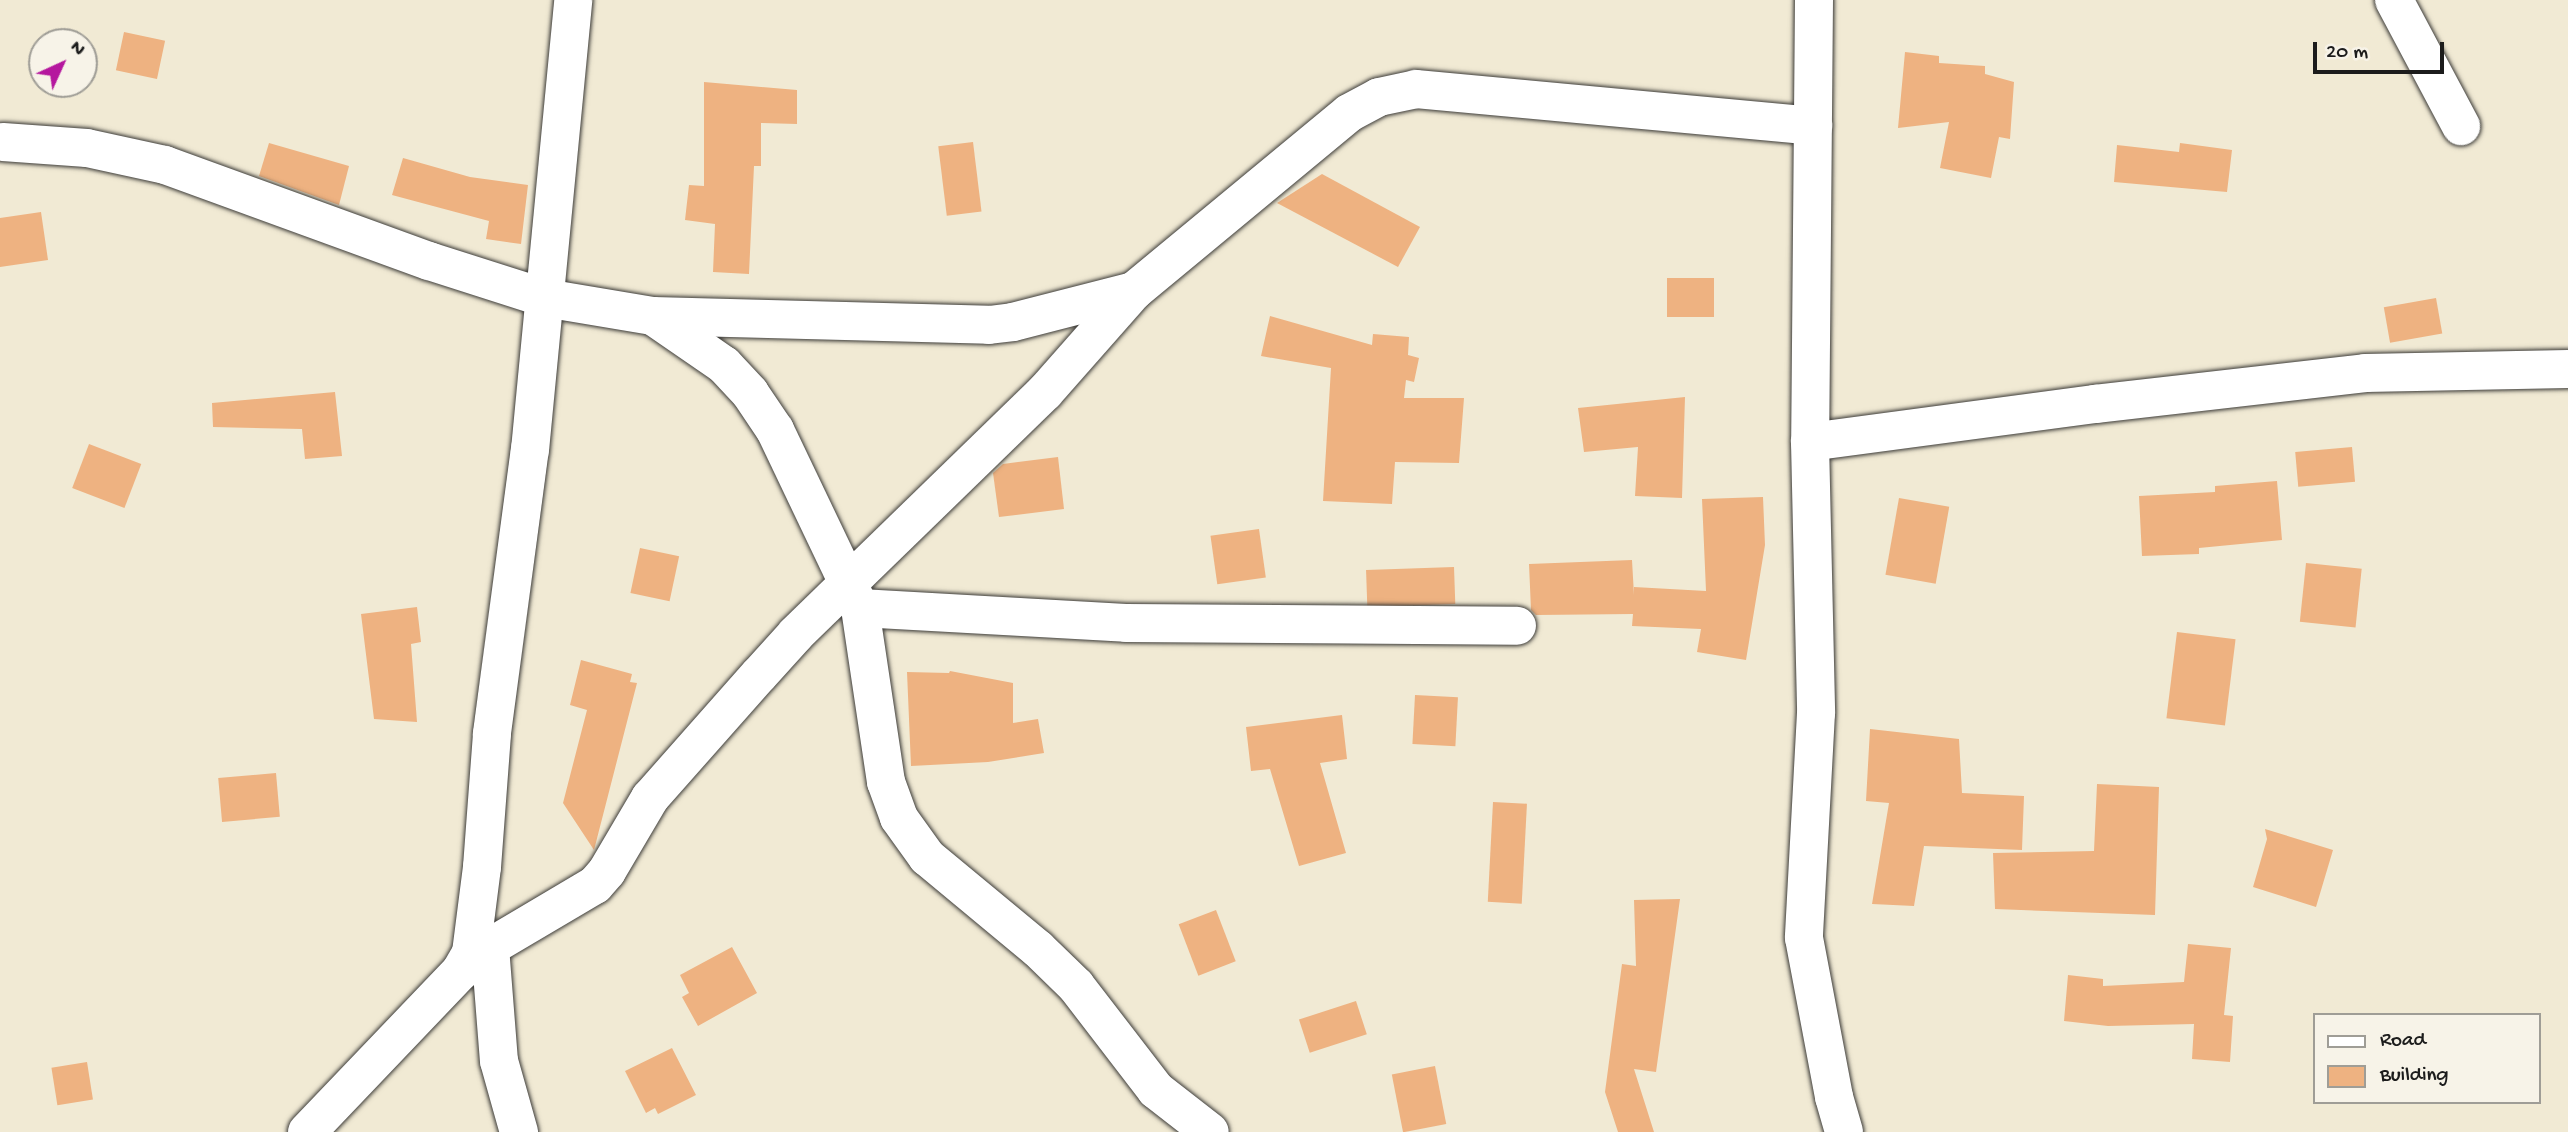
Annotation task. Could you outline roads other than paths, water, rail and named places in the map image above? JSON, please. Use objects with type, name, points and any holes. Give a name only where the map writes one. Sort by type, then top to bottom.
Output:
[{"type":"street","points":[[519,1132],[499,1061],[480,950],[482,867],[492,733],[530,450],[573,0]]},
{"type":"street","points":[[1814,0],[1810,442],[1816,713],[1804,938],[1834,1097],[1844,1132]]},
{"type":"street","points":[[2394,0],[2461,126]]},
{"type":"street","points":[[307,1132],[480,950],[595,885],[607,871],[650,798],[759,675],[855,595],[1045,392],[1134,291],[1349,113],[1379,97],[1416,89],[1812,127]]},
{"type":"street","points":[[3,142],[88,148],[165,165],[429,261],[545,298],[653,316],[989,325],[1013,322],[1134,291]]},
{"type":"street","points":[[653,316],[724,365],[750,393],[775,430],[855,595],[886,782],[900,818],[927,857],[1038,949],[1076,986],[1156,1090],[1210,1132]]},
{"type":"street","points":[[1810,442],[2095,404],[2365,373],[2568,369]]},
{"type":"street","points":[[855,595],[1126,622],[1517,626]]}]
